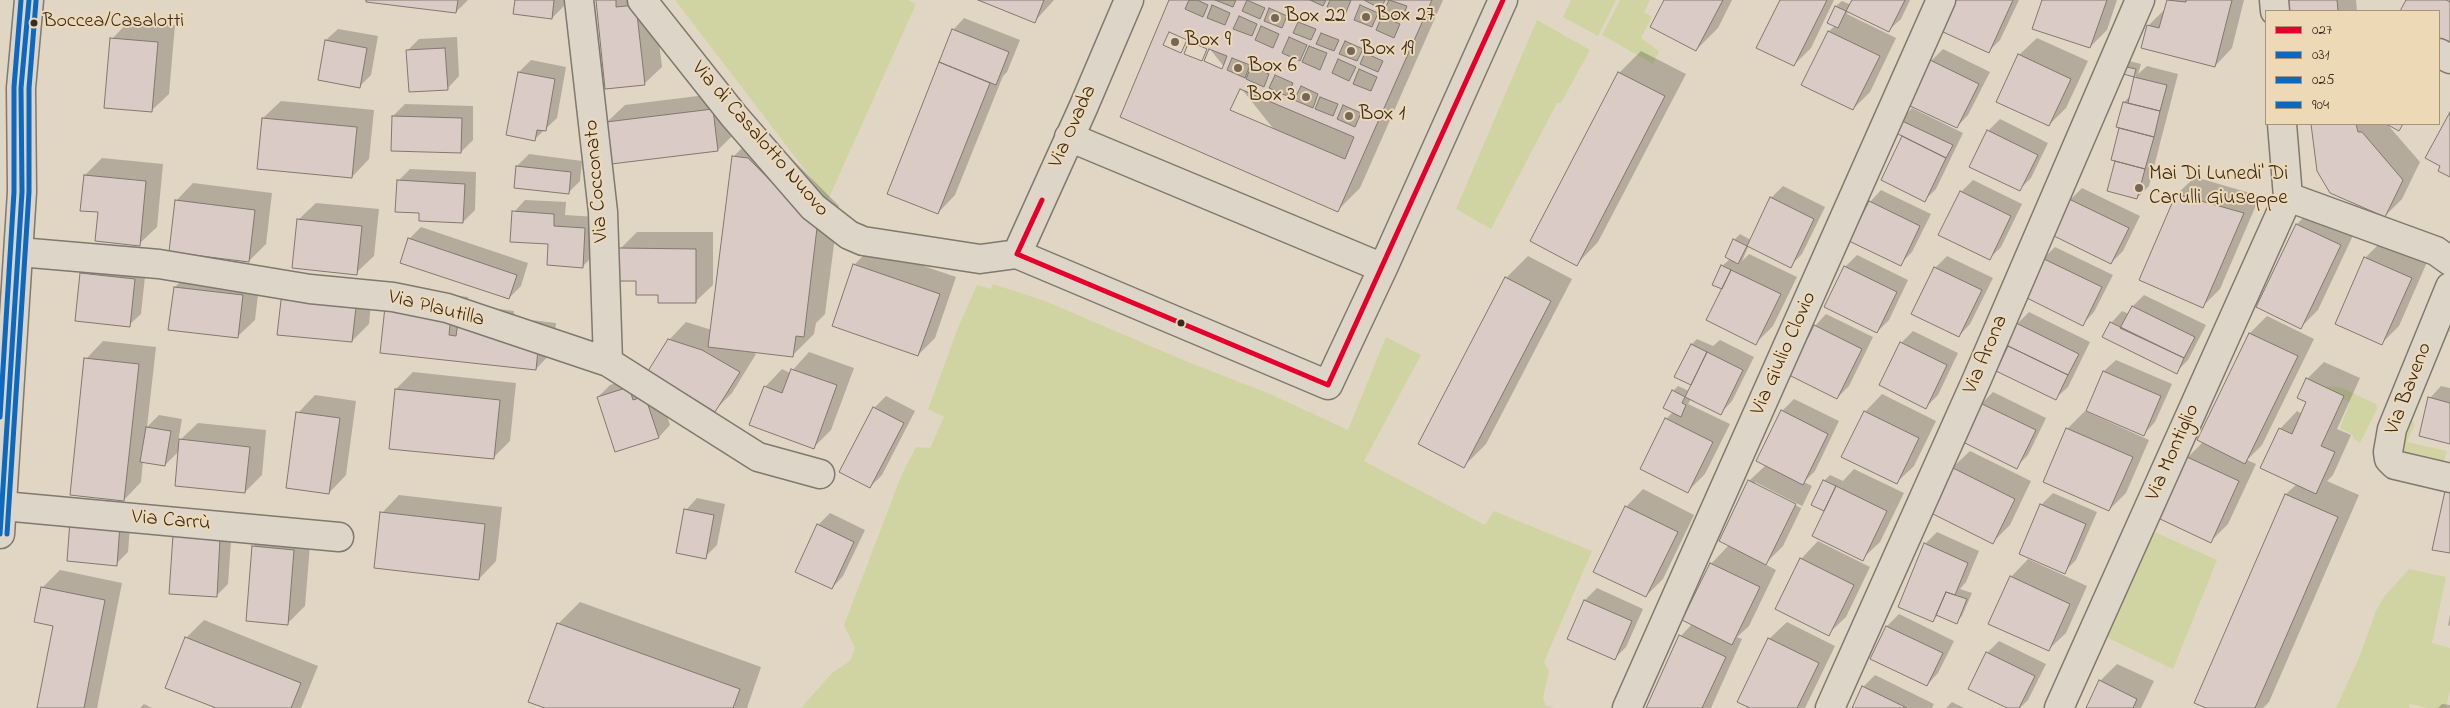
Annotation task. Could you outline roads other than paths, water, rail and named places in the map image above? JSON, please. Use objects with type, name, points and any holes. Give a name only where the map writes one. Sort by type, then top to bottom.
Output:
[{"type":"street","points":[[0,534],[19,252],[22,192],[21,88],[29,0]]},
{"type":"street","name":"Via Cocconato","points":[[579,0],[603,212],[608,362]]},
{"type":"street","name":"Via di Casalotto Nuovo","points":[[642,0],[734,116],[813,206],[849,235],[863,242],[980,260],[1017,254]]},
{"type":"street","name":"Via Ovada","points":[[1017,254],[1128,0]]},
{"type":"street","points":[[1017,254],[1328,385],[1383,268],[1503,0]]},
{"type":"street","name":"Via Giulio Clovio","points":[[1627,708],[1941,0]]},
{"type":"street","name":"Via Arona","points":[[1830,708],[1977,379],[2140,0]]},
{"type":"street","points":[[2282,125],[2288,197],[2436,251],[2450,261]]},
{"type":"street","points":[[1069,137],[1383,268]]},
{"type":"street","name":"Via Montiglio","points":[[2059,708],[2288,197]]},
{"type":"street","name":"Via Plautilla","points":[[19,252],[158,264],[310,289],[422,302],[447,308],[608,362],[758,457],[820,474]]},
{"type":"street","name":"Via Baveno","points":[[2450,287],[2392,429],[2388,452],[2389,459],[2396,465],[2450,478]]},
{"type":"street","name":"Via Carrù","points":[[3,506],[339,537]]},
{"type":"place","name":"Box 27","points":[[1366,17]]},
{"type":"place","name":"Box 22","points":[[1275,18]]},
{"type":"place","name":"Boccea/Casalotti","points":[[34,23]]},
{"type":"place","name":"Box 9","points":[[1175,42]]},
{"type":"place","name":"Box 19","points":[[1351,51]]},
{"type":"place","name":"Box 6","points":[[1238,68]]},
{"type":"place","name":"Box 3","points":[[1306,97]]},
{"type":"place","name":"Box 1","points":[[1349,116]]},
{"type":"place","name":"Mai Di Lunedi' Di Carulli Giuseppe","points":[[2139,188]]}]
